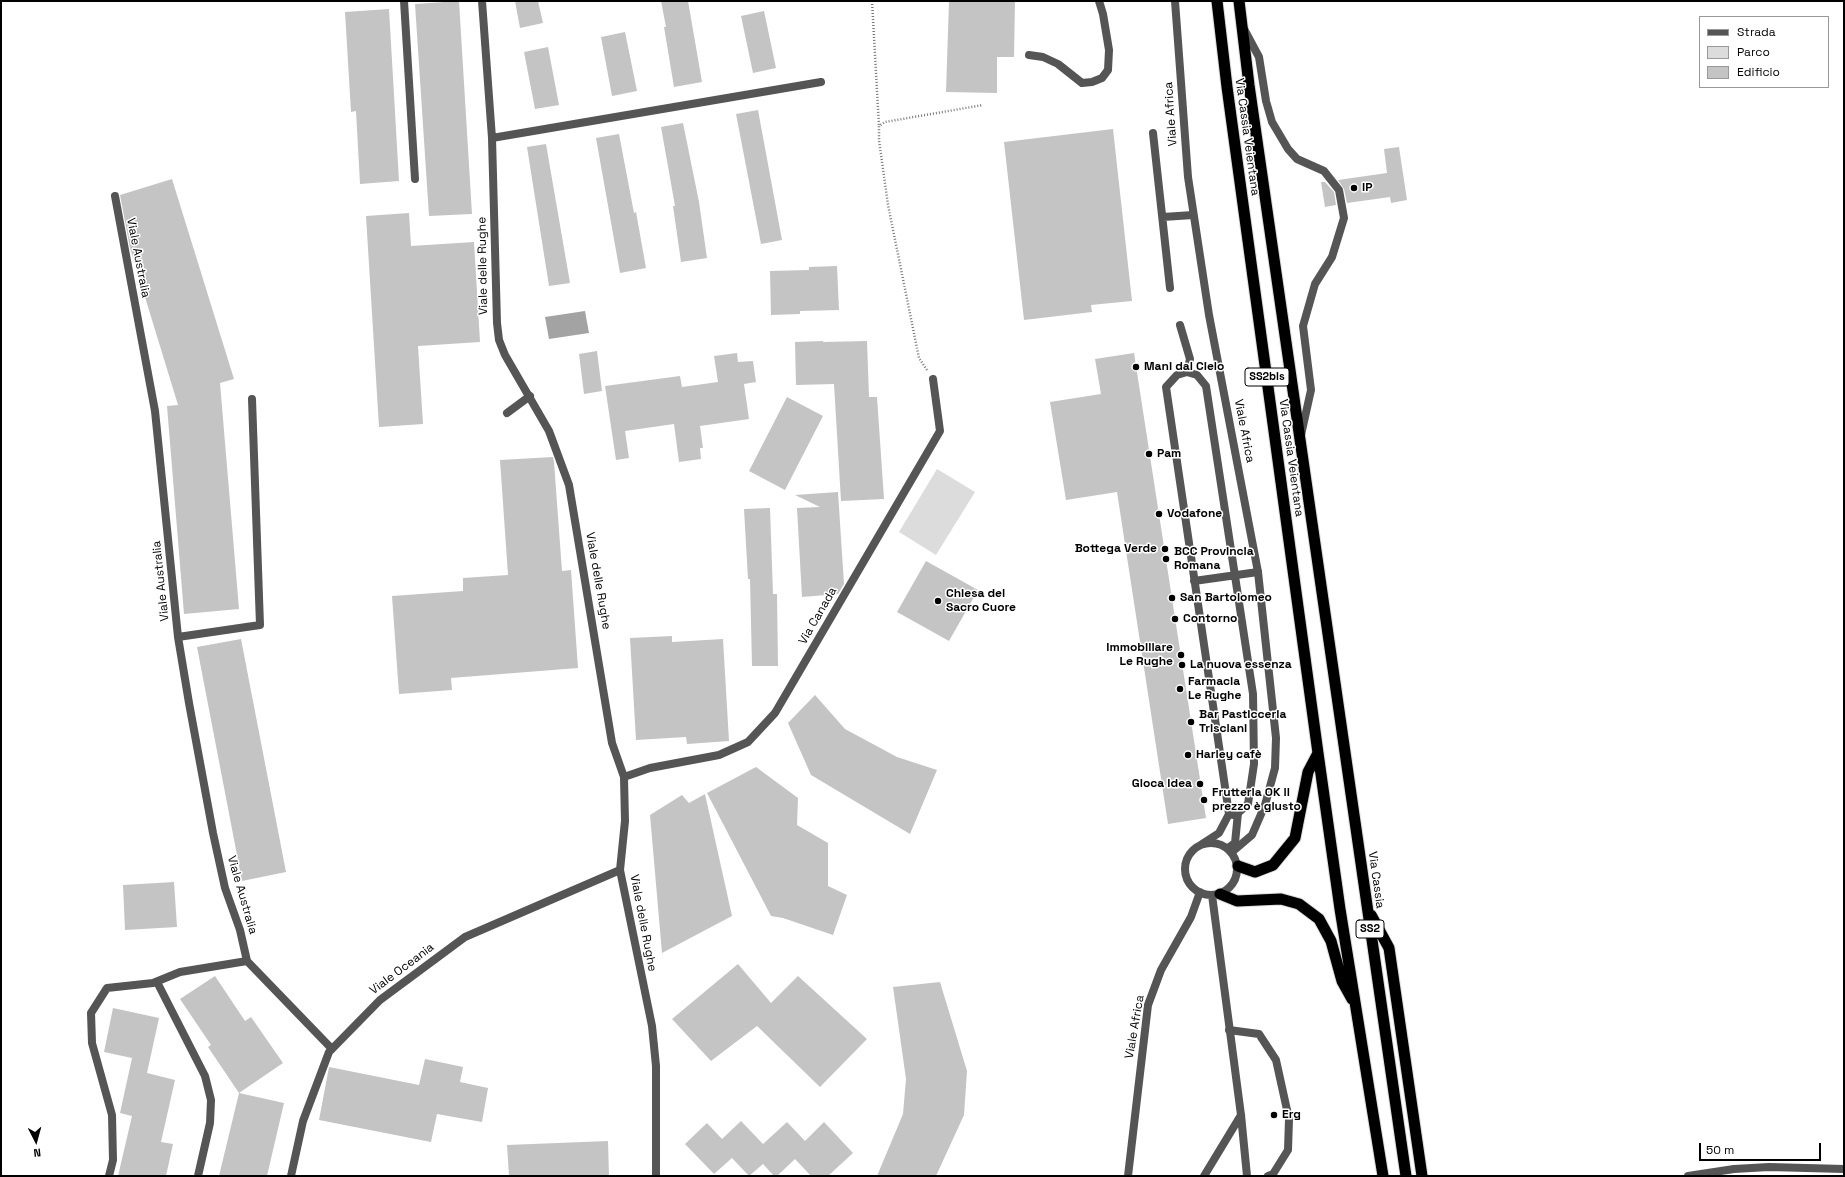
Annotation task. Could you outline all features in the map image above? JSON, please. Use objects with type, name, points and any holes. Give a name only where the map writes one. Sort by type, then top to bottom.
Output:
[{"type":"highway","name":"Via Cassia Veientana","points":[[1218,1],[1228,95],[1318,753]]},
{"type":"highway","name":"Via Cassia Veientana","points":[[1239,1],[1250,93],[1301,438],[1335,683]]},
{"type":"highway","name":"Via Cassia","points":[[1335,683],[1406,1176]]},
{"type":"highway","points":[[1238,866],[1254,872],[1273,865],[1295,838],[1308,772],[1318,753]]},
{"type":"highway","name":"SS2","points":[[1318,753],[1340,909],[1383,1176]]},
{"type":"highway","points":[[1216,894],[1236,901],[1282,899],[1299,904],[1319,919],[1331,941],[1342,981],[1356,1007]]},
{"type":"highway","points":[[1367,908],[1388,948],[1422,1176]]},
{"type":"street","points":[[404,1],[415,178]]},
{"type":"street","name":"Viale delle Rughe","points":[[482,1],[492,138],[497,323],[499,340],[505,355],[549,430],[569,485],[612,743],[624,777],[625,821],[620,870],[652,1026],[656,1066],[656,1176]]},
{"type":"street","points":[[1029,55],[1043,57],[1058,64],[1082,83],[1092,82],[1102,78],[1108,70],[1110,50],[1099,1]]},
{"type":"street","name":"Viale Africa","points":[[1175,1],[1188,177],[1193,215],[1210,322],[1258,572],[1276,738],[1275,768],[1265,804],[1252,835],[1230,850]]},
{"type":"street","points":[[1242,23],[1258,57],[1266,101],[1272,122],[1288,149],[1297,159],[1324,171],[1339,190],[1344,218],[1332,257],[1316,284],[1303,326],[1311,390],[1301,438]]},
{"type":"street","points":[[492,138],[821,82]]},
{"type":"street","points":[[1153,133],[1170,288]]},
{"type":"street","name":"Viale Australia","points":[[114,196],[155,411],[178,637],[213,833],[226,888],[240,930],[247,961]]},
{"type":"street","points":[[1163,217],[1193,215]]},
{"type":"street","points":[[1180,325],[1190,359],[1188,372]]},
{"type":"street","points":[[1202,844],[1215,842],[1230,850],[1238,866],[1238,873],[1233,885],[1216,894],[1200,892],[1188,882],[1185,865],[1192,850],[1219,833],[1229,814],[1166,387],[1177,375],[1188,372],[1197,375],[1206,386],[1253,694],[1254,764],[1248,804],[1238,813],[1234,815],[1229,814]]},
{"type":"street","name":"Via Canada","points":[[624,777],[650,768],[719,755],[748,742],[775,713],[940,431],[933,379]]},
{"type":"street","points":[[507,413],[530,396]]},
{"type":"street","points":[[178,637],[260,625],[252,398]]},
{"type":"street","points":[[1194,581],[1258,572]]},
{"type":"street","points":[[1230,850],[1235,843],[1238,813]]},
{"type":"street","name":"Viale Oceania","points":[[291,1176],[303,1121],[329,1052],[380,1000],[465,937],[620,870]]},
{"type":"street","name":"Viale Africa","points":[[1128,1176],[1148,1005],[1161,970],[1191,917],[1200,892]]},
{"type":"street","points":[[1216,894],[1229,1030],[1241,1115],[1247,1176]]},
{"type":"street","points":[[109,1176],[114,1160],[112,1115],[92,1043],[91,1012],[108,988],[157,982],[180,972],[247,961],[332,1049]]},
{"type":"street","points":[[157,982],[205,1076],[210,1100],[210,1123],[198,1176]]},
{"type":"street","points":[[1229,1030],[1259,1034],[1276,1060],[1289,1119],[1288,1150],[1273,1174],[1268,1176]]},
{"type":"street","points":[[1204,1176],[1241,1115]]},
{"type":"street","points":[[1688,1176],[1734,1169],[1769,1167],[1844,1169]]},
{"type":"path","points":[[872,1],[879,140],[888,206],[919,358],[933,379]]},
{"type":"path","points":[[879,126],[885,122],[983,105]]},
{"type":"green space","points":[[937,469],[975,492],[936,555],[899,532]]},
{"type":"shaded area","points":[[585,311],[589,333],[549,339],[545,317]]},
{"type":"building","points":[[459,1],[472,214],[429,216],[415,4]]},
{"type":"building","points":[[515,1],[538,1],[543,23],[520,28]]},
{"type":"building","points":[[661,1],[688,1],[702,82],[674,87]]},
{"type":"building","points":[[949,1],[1015,1],[1014,57],[997,57],[997,93],[946,92]]},
{"type":"building","points":[[389,9],[399,181],[360,184],[356,111],[351,112],[345,12]]},
{"type":"building","points":[[764,11],[776,68],[753,73],[741,16]]},
{"type":"building","points":[[625,32],[637,91],[612,96],[601,37]]},
{"type":"building","points":[[548,47],[559,105],[535,109],[524,52]]},
{"type":"building","points":[[758,110],[782,240],[761,244],[736,114]]},
{"type":"building","points":[[683,123],[699,202],[707,258],[681,262],[673,206],[675,206],[661,127]]},
{"type":"building","points":[[1113,129],[1132,301],[1091,305],[1092,312],[1024,320],[1004,142]]},
{"type":"building","points":[[619,134],[634,213],[636,212],[646,268],[620,273],[596,138]]},
{"type":"building","points":[[546,144],[570,283],[549,286],[527,147]]},
{"type":"building","points":[[1399,147],[1407,200],[1391,203],[1390,197],[1347,203],[1344,189],[1338,180],[1387,173],[1384,149]]},
{"type":"building","points":[[172,179],[234,379],[220,383],[239,609],[184,614],[167,406],[178,405],[130,248],[120,195]]},
{"type":"building","points":[[1321,182],[1325,182],[1334,192],[1336,205],[1325,207]]},
{"type":"building","points":[[409,213],[411,246],[474,242],[480,342],[418,346],[423,424],[379,427],[366,216]]},
{"type":"building","points":[[837,266],[839,310],[800,311],[800,314],[771,315],[770,271],[809,270],[809,267]]},
{"type":"building","points":[[867,341],[869,397],[877,397],[884,499],[841,501],[834,384],[796,385],[795,342]]},
{"type":"building","points":[[597,351],[602,391],[584,394],[579,354]]},
{"type":"building","points":[[737,353],[738,362],[753,361],[756,382],[744,384],[749,419],[700,426],[703,448],[700,448],[701,459],[679,462],[674,424],[625,431],[629,458],[616,460],[605,386],[680,376],[682,387],[718,382],[714,356]]},
{"type":"building","points":[[1134,353],[1206,818],[1168,824],[1117,492],[1066,500],[1050,402],[1101,394],[1095,359]]},
{"type":"building","points":[[787,397],[823,416],[785,490],[749,471]]},
{"type":"building","points":[[553,457],[562,571],[571,570],[578,668],[451,678],[452,690],[399,694],[392,596],[463,591],[463,578],[508,575],[500,460]]},
{"type":"building","points":[[838,492],[844,584],[838,594],[802,597],[797,508],[820,507],[795,495]]},
{"type":"building","points":[[770,508],[773,594],[777,594],[778,666],[752,666],[750,579],[748,579],[744,509]]},
{"type":"building","name":"Chiesa del Sacro Cuore","points":[[926,561],[978,590],[949,641],[897,612]]},
{"type":"building","points":[[672,636],[672,642],[723,639],[729,741],[687,744],[686,737],[636,740],[630,638]]},
{"type":"building","points":[[241,639],[286,872],[242,881],[197,647]]},
{"type":"building","points":[[815,695],[845,729],[897,757],[937,770],[910,834],[811,775],[788,723]]},
{"type":"building","points":[[756,767],[798,798],[797,825],[828,843],[828,886],[847,895],[833,935],[783,918],[771,916],[707,793]]},
{"type":"building","points":[[705,794],[732,916],[662,953],[650,815],[682,795],[689,803]]},
{"type":"building","points":[[174,882],[177,927],[125,930],[123,885]]},
{"type":"building","points":[[738,964],[771,1003],[798,976],[867,1039],[820,1087],[757,1026],[711,1061],[672,1019]]},
{"type":"building","points":[[215,976],[245,1021],[251,1017],[283,1063],[239,1093],[208,1047],[211,1045],[180,999]]},
{"type":"building","points":[[940,982],[967,1071],[964,1115],[936,1176],[877,1176],[903,1114],[906,1079],[893,987]]},
{"type":"building","points":[[113,1008],[159,1018],[147,1073],[175,1080],[161,1142],[173,1144],[166,1176],[118,1176],[132,1116],[120,1113],[132,1058],[104,1052]]},
{"type":"building","points":[[425,1059],[463,1067],[460,1082],[488,1088],[482,1122],[437,1114],[431,1142],[319,1120],[329,1067],[419,1085]]},
{"type":"building","points":[[239,1093],[284,1103],[267,1176],[219,1176]]},
{"type":"building","points":[[741,1121],[763,1144],[787,1122],[805,1141],[824,1122],[853,1153],[828,1176],[811,1176],[795,1159],[777,1176],[774,1176],[763,1164],[749,1176],[732,1158],[714,1174],[685,1144],[707,1123],[722,1139]]},
{"type":"building","points":[[608,1141],[609,1176],[509,1176],[507,1145]]},
{"type":"place","name":"IP","points":[[1354,188]]},
{"type":"place","name":"Mani dal Cielo","points":[[1136,367]]},
{"type":"place","name":"Pam","points":[[1149,454]]},
{"type":"place","name":"Vodafone","points":[[1159,514]]},
{"type":"place","name":"Bottega Verde","points":[[1165,549]]},
{"type":"place","name":"BCC Provincia Romana","points":[[1166,559]]},
{"type":"place","name":"San Bartolomeo","points":[[1172,598]]},
{"type":"place","name":"Chiesa del Sacro Cuore","points":[[938,601]]},
{"type":"place","name":"Contorno","points":[[1175,619]]},
{"type":"place","name":"Immobiliare Le Rughe","points":[[1181,655]]},
{"type":"place","name":"La nuova essenza","points":[[1182,665]]},
{"type":"place","name":"Farmacia Le Rughe","points":[[1180,689]]},
{"type":"place","name":"Bar Pasticceria Trisciani","points":[[1191,722]]},
{"type":"place","name":"Harley cafè","points":[[1188,755]]},
{"type":"place","name":"Gioca Idea","points":[[1200,784]]},
{"type":"place","name":"Frutteria OK il prezzo è giusto","points":[[1204,800]]},
{"type":"place","name":"Erg","points":[[1274,1115]]}]
